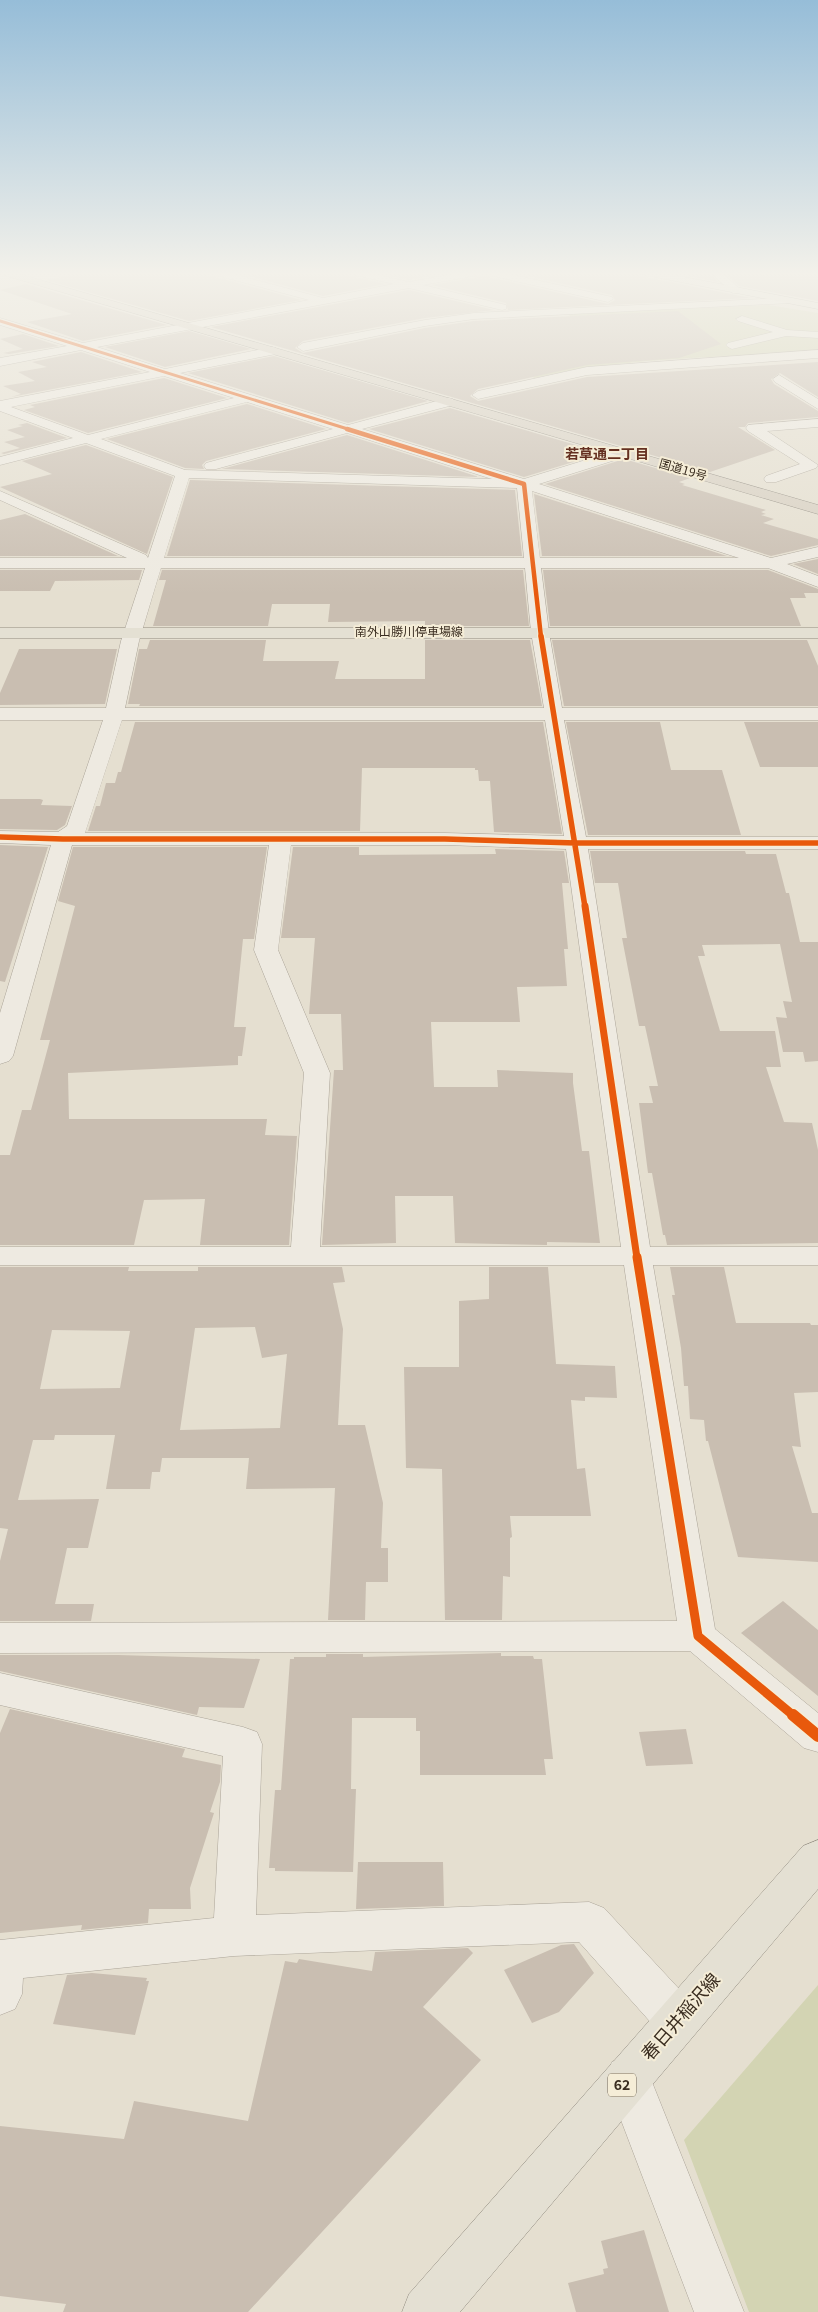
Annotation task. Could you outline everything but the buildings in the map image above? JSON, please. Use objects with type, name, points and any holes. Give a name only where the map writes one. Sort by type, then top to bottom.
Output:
[{"type":"highway","name":"国道19号","points":[[367,379],[818,510]]},
{"type":"highway","points":[[473,393],[506,403]]},
{"type":"highway","points":[[766,477],[790,484]]},
{"type":"main road","name":"南外山勝川停車場線","points":[[0,633],[818,633]]},
{"type":"main road","name":"春日井稲沢線","points":[[427,2312],[818,1859]]},
{"type":"street","points":[[0,406],[138,379]]},
{"type":"street","points":[[187,379],[770,563],[818,582]]},
{"type":"street","points":[[473,393],[546,379]]},
{"type":"street","points":[[778,379],[818,404]]},
{"type":"street","points":[[0,461],[248,398]]},
{"type":"street","points":[[183,474],[448,402]]},
{"type":"street","points":[[0,406],[183,474],[524,484],[623,453]]},
{"type":"street","points":[[766,477],[811,465],[753,428],[818,423]]},
{"type":"street","points":[[0,1056],[63,839],[77,829],[114,714],[133,633],[183,474]]},
{"type":"street","points":[[524,484],[531,563],[540,632],[576,843],[637,1256],[698,1636]]},
{"type":"street","points":[[0,495],[133,556],[156,562]]},
{"type":"street","points":[[0,563],[770,563],[818,552]]},
{"type":"street","points":[[0,714],[818,714]]},
{"type":"street","points":[[0,836],[63,839],[445,839],[576,843],[818,843]]},
{"type":"street","points":[[281,840],[266,950],[317,1074],[305,1255]]},
{"type":"street","points":[[0,1256],[818,1256]]},
{"type":"street","points":[[0,1638],[698,1636],[818,1736]]},
{"type":"street","points":[[0,1689],[243,1744],[234,1936]]},
{"type":"street","points":[[1,1971],[234,1936],[589,1922],[678,2020]]},
{"type":"street","points":[[628,2078],[718,2312]]},
{"type":"green space","points":[[818,1985],[818,2312],[749,2312],[684,2140]]},
{"type":"cycle path","points":[[186,379],[524,484],[540,632],[576,843],[637,1256],[698,1636],[818,1736]]},
{"type":"cycle path","points":[[0,837],[63,839],[445,839],[576,843],[818,843]]},
{"type":"district","name":"若草通二丁目","points":[[607,454]]}]
